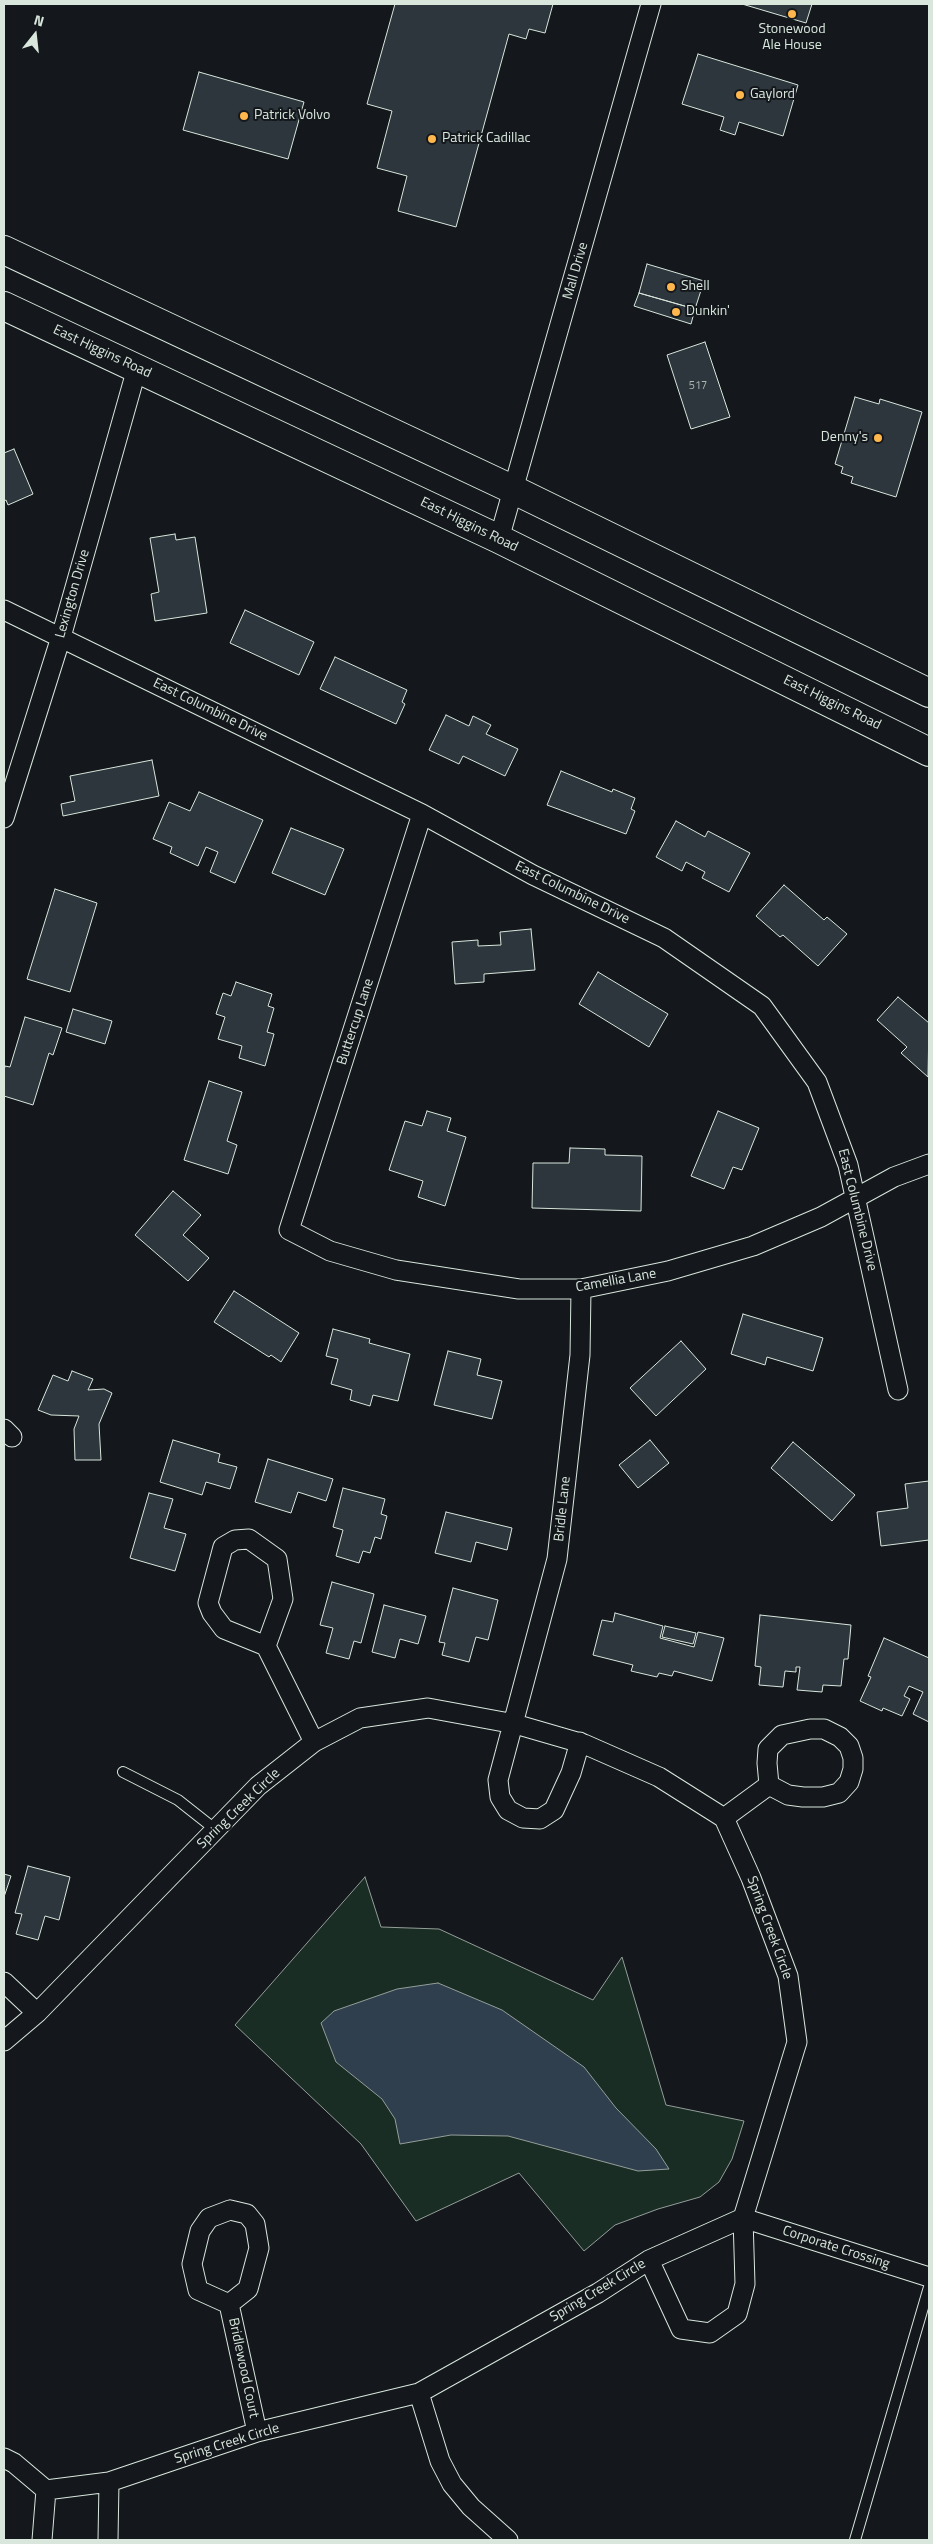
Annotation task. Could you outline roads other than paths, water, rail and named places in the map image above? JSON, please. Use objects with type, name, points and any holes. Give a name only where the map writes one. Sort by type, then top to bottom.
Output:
[{"type":"main road","points":[[4,250],[514,490],[929,693]]},
{"type":"main road","name":"East Higgins Road","points":[[4,306],[499,539],[929,752]]},
{"type":"street","name":"Mall Drive","points":[[499,539],[651,4]]},
{"type":"street","name":"Lexington Drive","points":[[4,818],[61,637],[136,368]]},
{"type":"street","name":"East Columbine Drive","points":[[4,610],[422,814],[533,875],[664,938],[762,1006],[817,1082],[848,1165],[898,1390]]},
{"type":"street","name":"Buttercup Lane","points":[[289,1230],[422,814]]},
{"type":"street","name":"Camellia Lane","points":[[289,1230],[330,1251],[396,1270],[519,1289],[582,1289],[668,1271],[753,1246],[821,1217],[856,1196],[894,1177],[929,1164]]},
{"type":"street","name":"Bridle Lane","points":[[580,1742],[571,1773],[554,1810],[540,1819],[523,1818],[508,1810],[500,1797],[498,1780],[515,1724],[557,1559],[580,1356],[582,1289]]},
{"type":"street","points":[[266,1646],[283,1600],[277,1559],[249,1539],[235,1540],[223,1547],[208,1603],[212,1613],[224,1629],[266,1646],[314,1742]]},
{"type":"street","name":"Spring Creek Circle","points":[[4,2041],[37,2013],[258,1786],[314,1742],[360,1718],[428,1708],[515,1724],[580,1742],[659,1777],[724,1818],[751,1878],[788,1976],[797,2042],[743,2218],[649,2260],[598,2293],[419,2394],[257,2432],[109,2482],[46,2490]]},
{"type":"street","points":[[810,1729],[824,1730],[840,1737],[849,1746],[853,1758],[853,1769],[849,1782],[839,1793],[823,1797],[803,1797],[788,1795],[769,1785],[768,1750],[782,1735],[810,1729]]},
{"type":"street","points":[[724,1818],[769,1785]]},
{"type":"street","points":[[4,1982],[37,2013]]},
{"type":"street","name":"Bridlewood Court","points":[[230,2210],[247,2214],[255,2224],[260,2248],[248,2289],[229,2304],[198,2290],[192,2264],[200,2231],[209,2218],[230,2210]]},
{"type":"street","points":[[649,2260],[681,2329],[710,2333],[737,2314],[745,2284],[743,2218]]},
{"type":"street","name":"Corporate Crossing","points":[[743,2218],[929,2277]]},
{"type":"street","name":"Bridlewood Court","points":[[229,2304],[257,2432]]},
{"type":"street","points":[[419,2394],[440,2460],[452,2484],[470,2507],[508,2540]]},
{"type":"street","points":[[4,2458],[14,2463],[46,2490],[42,2540]]},
{"type":"street","points":[[108,2540],[109,2482]]},
{"type":"lane","points":[[123,1772],[178,1800],[216,1830]]},
{"type":"lane","points":[[854,2540],[929,2287]]},
{"type":"water","points":[[438,1983],[502,2010],[584,2067],[616,2108],[656,2149],[669,2169],[638,2171],[508,2136],[451,2135],[400,2144],[395,2119],[382,2099],[336,2062],[321,2023],[334,2011],[397,1989]]},
{"type":"place","name":"Stonewood Ale House","points":[[792,14]]},
{"type":"place","name":"Gaylord","points":[[740,95]]},
{"type":"place","name":"Patrick Volvo","points":[[244,116]]},
{"type":"place","name":"Patrick Cadillac","points":[[432,139]]},
{"type":"place","name":"Shell","points":[[671,287]]},
{"type":"place","name":"Dunkin'","points":[[676,312]]},
{"type":"place","name":"Denny's","points":[[878,438]]}]
